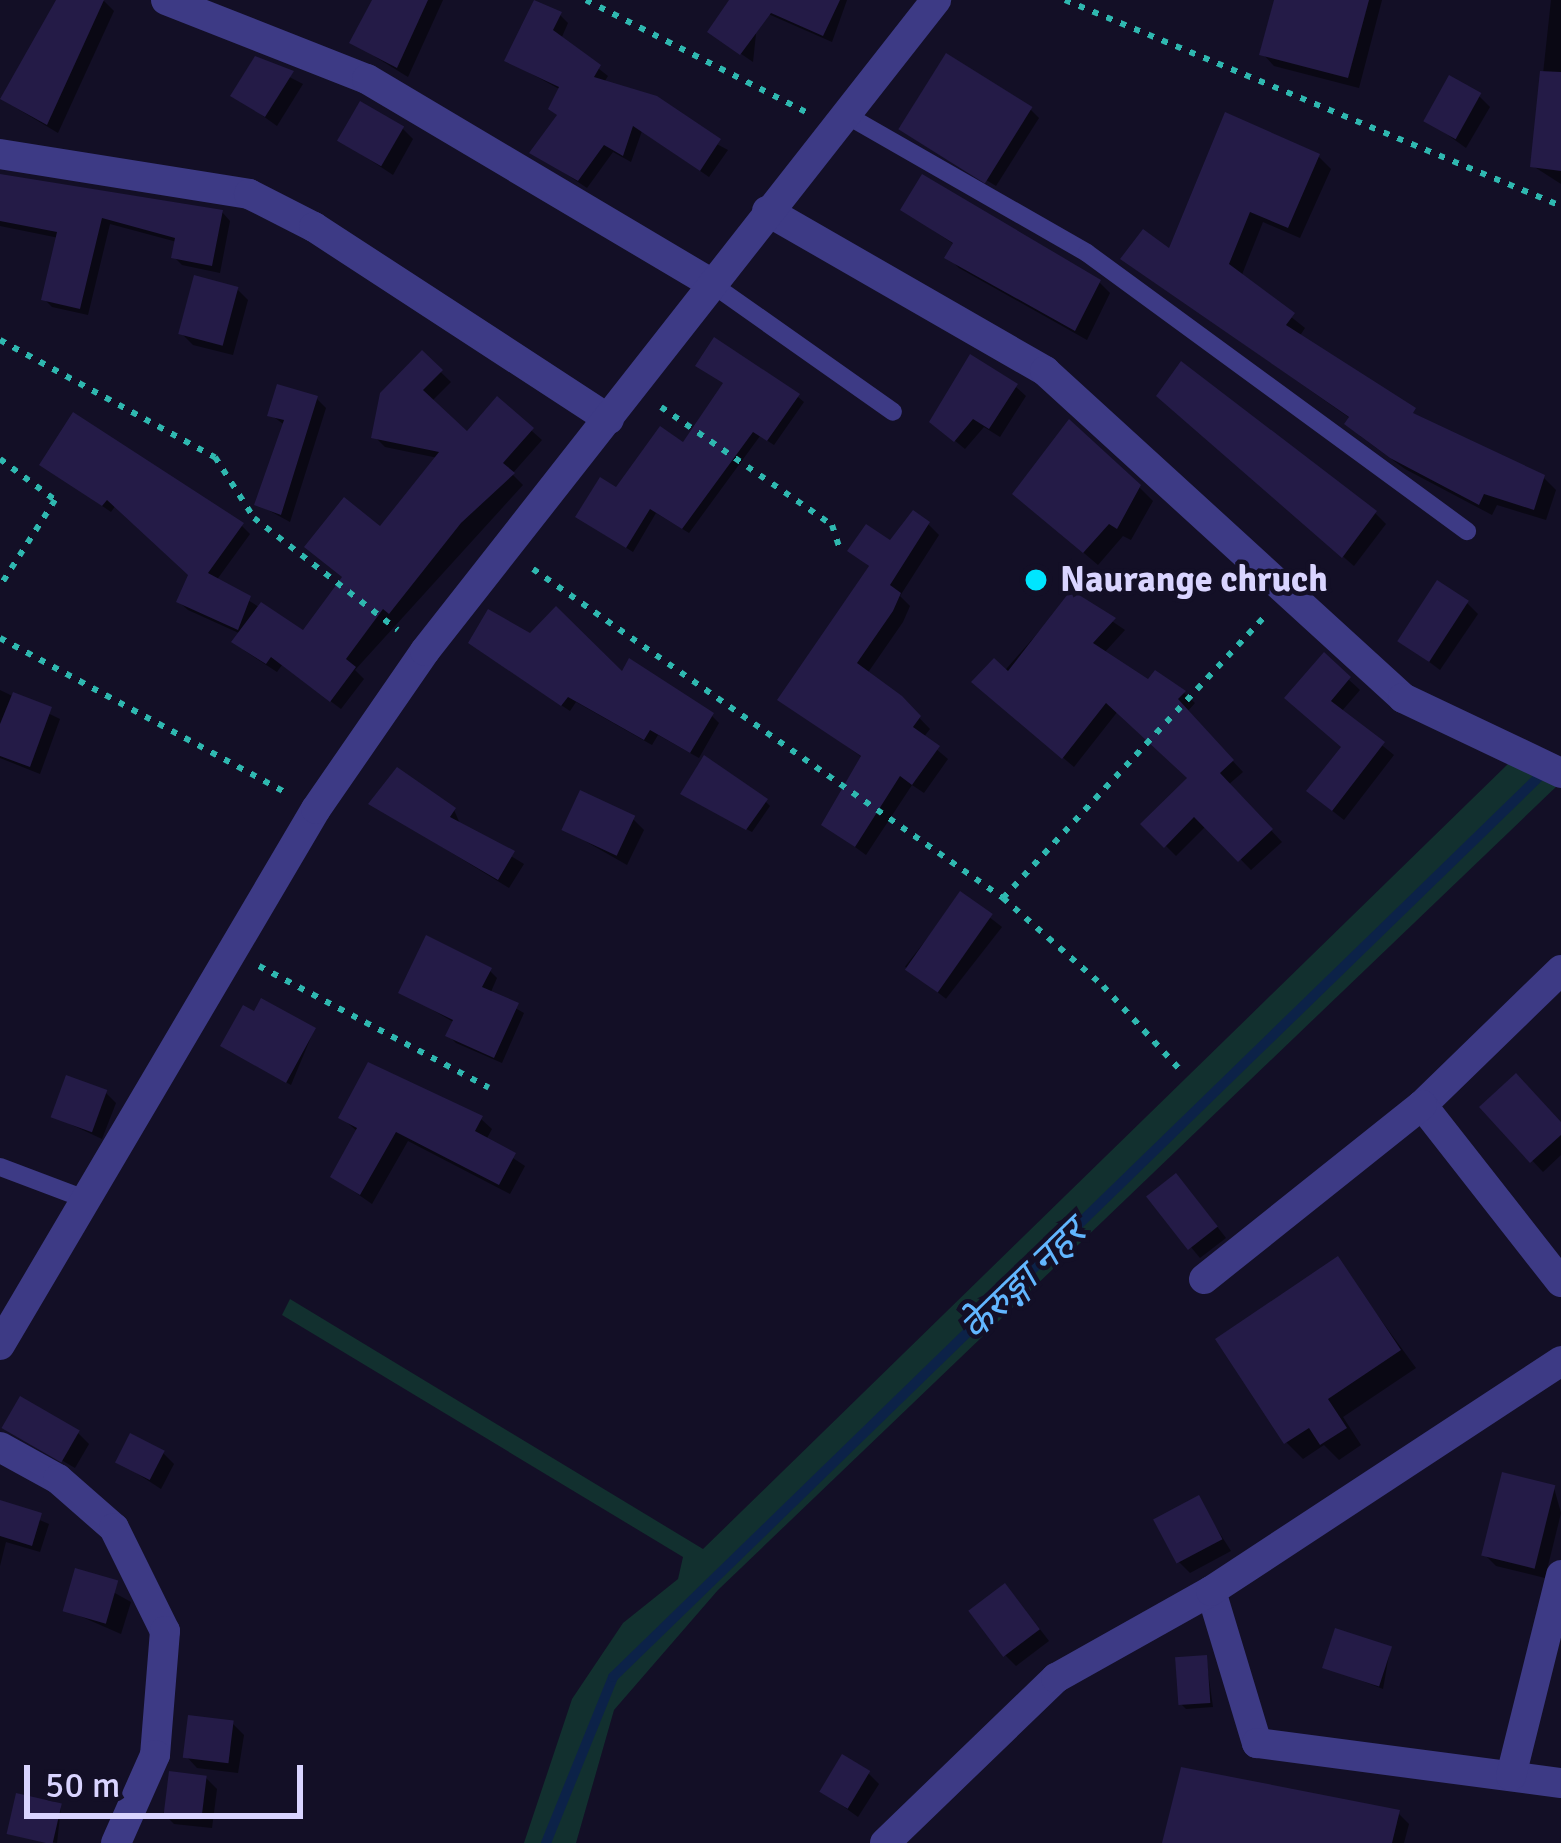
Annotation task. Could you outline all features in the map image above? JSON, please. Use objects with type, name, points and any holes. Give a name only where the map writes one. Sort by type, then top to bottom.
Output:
[{"type":"street","points":[[166,0],[367,80],[709,282]]},
{"type":"street","points":[[0,1345],[235,954],[316,809],[425,650],[500,546],[609,418],[709,282],[936,0]]},
{"type":"street","points":[[0,154],[249,194],[314,227],[609,418]]},
{"type":"street","points":[[767,211],[1045,371],[1403,698],[1561,773]]},
{"type":"street","points":[[1204,1279],[1422,1105],[1561,970]]},
{"type":"street","points":[[1422,1105],[1561,1282]]},
{"type":"street","points":[[885,1843],[1056,1678],[1211,1591],[1561,1361]]},
{"type":"street","points":[[0,1447],[58,1479],[114,1528],[165,1631],[155,1755],[116,1843]]},
{"type":"street","points":[[1511,1776],[1561,1575]]},
{"type":"street","points":[[1211,1591],[1257,1743],[1561,1783]]},
{"type":"lane","points":[[840,125],[1088,253],[1466,531]]},
{"type":"lane","points":[[709,282],[893,412]]},
{"type":"lane","points":[[0,1167],[88,1199]]},
{"type":"path","points":[[586,0],[840,125]]},
{"type":"path","points":[[1064,0],[1284,85],[1561,206]]},
{"type":"path","points":[[0,340],[215,457],[254,518],[425,650]]},
{"type":"path","points":[[632,386],[832,525],[839,546]]},
{"type":"path","points":[[0,459],[56,500],[0,586]]},
{"type":"path","points":[[500,546],[1003,898],[1103,986],[1182,1072]]},
{"type":"path","points":[[1003,898],[1289,590]]},
{"type":"path","points":[[0,638],[316,809]]},
{"type":"path","points":[[235,954],[489,1088]]},
{"type":"green space","points":[[1510,762],[1559,784],[718,1590],[614,1710],[576,1843],[524,1843],[572,1699],[623,1623],[678,1579],[683,1557],[282,1315],[290,1299],[703,1549]]},
{"type":"building","points":[[56,0],[104,0],[47,125],[0,99]]},
{"type":"building","points":[[372,0],[428,0],[397,68],[349,43]]},
{"type":"building","points":[[534,0],[562,12],[553,30],[601,65],[594,77],[657,96],[721,139],[700,171],[633,126],[623,156],[604,145],[578,181],[529,153],[557,115],[548,109],[559,87],[504,61]]},
{"type":"building","points":[[729,0],[840,0],[823,36],[771,13],[740,55],[707,32]]},
{"type":"building","points":[[1274,0],[1369,0],[1348,78],[1259,55]]},
{"type":"building","points":[[946,53],[1033,107],[985,183],[898,129]]},
{"type":"building","points":[[255,56],[294,71],[265,117],[230,96]]},
{"type":"building","points":[[1540,71],[1561,72],[1561,171],[1530,167]]},
{"type":"building","points":[[1449,75],[1481,93],[1456,139],[1423,121]]},
{"type":"building","points":[[360,101],[404,126],[381,166],[337,141]]},
{"type":"building","points":[[1225,112],[1320,154],[1288,228],[1250,212],[1229,264],[1295,313],[1286,325],[1416,408],[1413,413],[1545,475],[1534,510],[1484,494],[1479,505],[1390,458],[1344,424],[1349,417],[1120,259],[1143,229],[1169,248]]},
{"type":"building","points":[[0,174],[223,210],[212,266],[171,258],[175,238],[102,218],[80,309],[41,300],[57,232],[0,221]]},
{"type":"building","points":[[922,174],[1101,280],[1075,331],[944,258],[953,243],[900,210]]},
{"type":"building","points":[[194,275],[238,287],[223,346],[178,334]]},
{"type":"building","points":[[714,337],[800,394],[767,441],[753,432],[682,529],[650,509],[626,548],[575,517],[600,477],[616,487],[660,426],[683,442],[723,383],[695,366]]},
{"type":"building","points":[[422,350],[443,370],[423,390],[467,431],[497,396],[534,428],[503,463],[515,473],[461,523],[389,614],[383,609],[346,659],[356,667],[330,702],[271,657],[266,664],[231,642],[261,602],[303,630],[342,577],[304,547],[344,497],[380,526],[439,452],[371,438],[380,393]]},
{"type":"building","points":[[970,354],[1018,384],[989,429],[973,419],[954,442],[929,422]]},
{"type":"building","points":[[1181,361],[1377,511],[1342,558],[1156,396]]},
{"type":"building","points":[[277,384],[318,396],[281,515],[254,505],[284,420],[267,416]]},
{"type":"building","points":[[73,412],[244,523],[208,573],[251,596],[238,630],[176,602],[188,575],[107,500],[102,506],[39,465]]},
{"type":"building","points":[[1069,419],[1141,485],[1117,529],[1109,524],[1083,553],[1012,494]]},
{"type":"building","points":[[913,510],[930,522],[890,585],[901,593],[893,611],[857,663],[902,696],[921,716],[913,727],[940,746],[912,785],[900,776],[855,847],[821,825],[861,756],[777,700],[869,566],[847,551],[866,524],[890,540]]},
{"type":"building","points":[[1437,580],[1469,601],[1429,662],[1397,641]]},
{"type":"building","points":[[1071,590],[1116,618],[1093,643],[1148,679],[1155,670],[1186,691],[1178,699],[1234,760],[1220,773],[1273,829],[1238,862],[1194,817],[1164,848],[1140,824],[1187,778],[1106,703],[1062,759],[971,682],[994,658],[1008,671]]},
{"type":"building","points":[[556,606],[622,671],[629,658],[714,713],[690,753],[650,730],[644,740],[568,697],[561,706],[468,643],[488,609],[530,633]]},
{"type":"building","points":[[1324,652],[1351,677],[1331,701],[1385,742],[1332,811],[1306,791],[1341,747],[1284,698]]},
{"type":"building","points":[[13,692],[52,707],[30,767],[0,756],[0,724]]},
{"type":"building","points":[[704,755],[768,799],[746,830],[680,794]]},
{"type":"building","points":[[397,767],[456,808],[450,817],[515,851],[498,880],[368,804]]},
{"type":"building","points":[[580,790],[635,816],[617,856],[561,830]]},
{"type":"building","points":[[960,891],[993,914],[938,993],[905,970]]},
{"type":"building","points":[[426,935],[492,968],[482,987],[519,1003],[494,1058],[445,1036],[453,1020],[398,993]]},
{"type":"building","points":[[261,998],[316,1028],[286,1083],[220,1046],[243,1005],[254,1011]]},
{"type":"building","points":[[368,1062],[483,1116],[475,1131],[516,1153],[499,1185],[396,1132],[360,1195],[330,1177],[357,1128],[338,1118]]},
{"type":"building","points":[[1516,1073],[1561,1122],[1561,1135],[1530,1163],[1479,1107]]},
{"type":"building","points":[[66,1075],[107,1090],[92,1132],[51,1117]]},
{"type":"building","points":[[1176,1173],[1218,1227],[1188,1250],[1146,1196]]},
{"type":"building","points":[[1338,1256],[1401,1350],[1328,1399],[1347,1428],[1320,1445],[1309,1428],[1284,1444],[1215,1339]]},
{"type":"building","points":[[20,1396],[80,1430],[61,1463],[2,1428]]},
{"type":"building","points":[[130,1433],[165,1451],[150,1480],[115,1462]]},
{"type":"building","points":[[1502,1472],[1555,1485],[1535,1569],[1481,1555]]},
{"type":"building","points":[[1199,1495],[1222,1539],[1177,1564],[1153,1519]]},
{"type":"building","points":[[0,1500],[42,1513],[32,1546],[0,1536]]},
{"type":"building","points":[[75,1568],[118,1580],[106,1624],[63,1611]]},
{"type":"building","points":[[1005,1583],[1040,1629],[1003,1657],[968,1611]]},
{"type":"building","points":[[1335,1628],[1392,1647],[1379,1686],[1322,1668]]},
{"type":"building","points":[[1207,1655],[1210,1703],[1178,1705],[1175,1657]]},
{"type":"building","points":[[188,1715],[234,1721],[228,1763],[183,1758]]},
{"type":"building","points":[[842,1754],[870,1771],[848,1809],[819,1792]]},
{"type":"building","points":[[1181,1767],[1400,1810],[1392,1843],[1162,1843]]},
{"type":"building","points":[[169,1771],[207,1776],[201,1819],[164,1815]]},
{"type":"building","points":[[16,1793],[62,1804],[53,1843],[7,1834]]},
{"type":"waterway","name":"केेरुङ्गा नहर","points":[[546,1843],[613,1677],[1545,771]]},
{"type":"place","name":"Naurange chruch","points":[[1036,580]]}]
